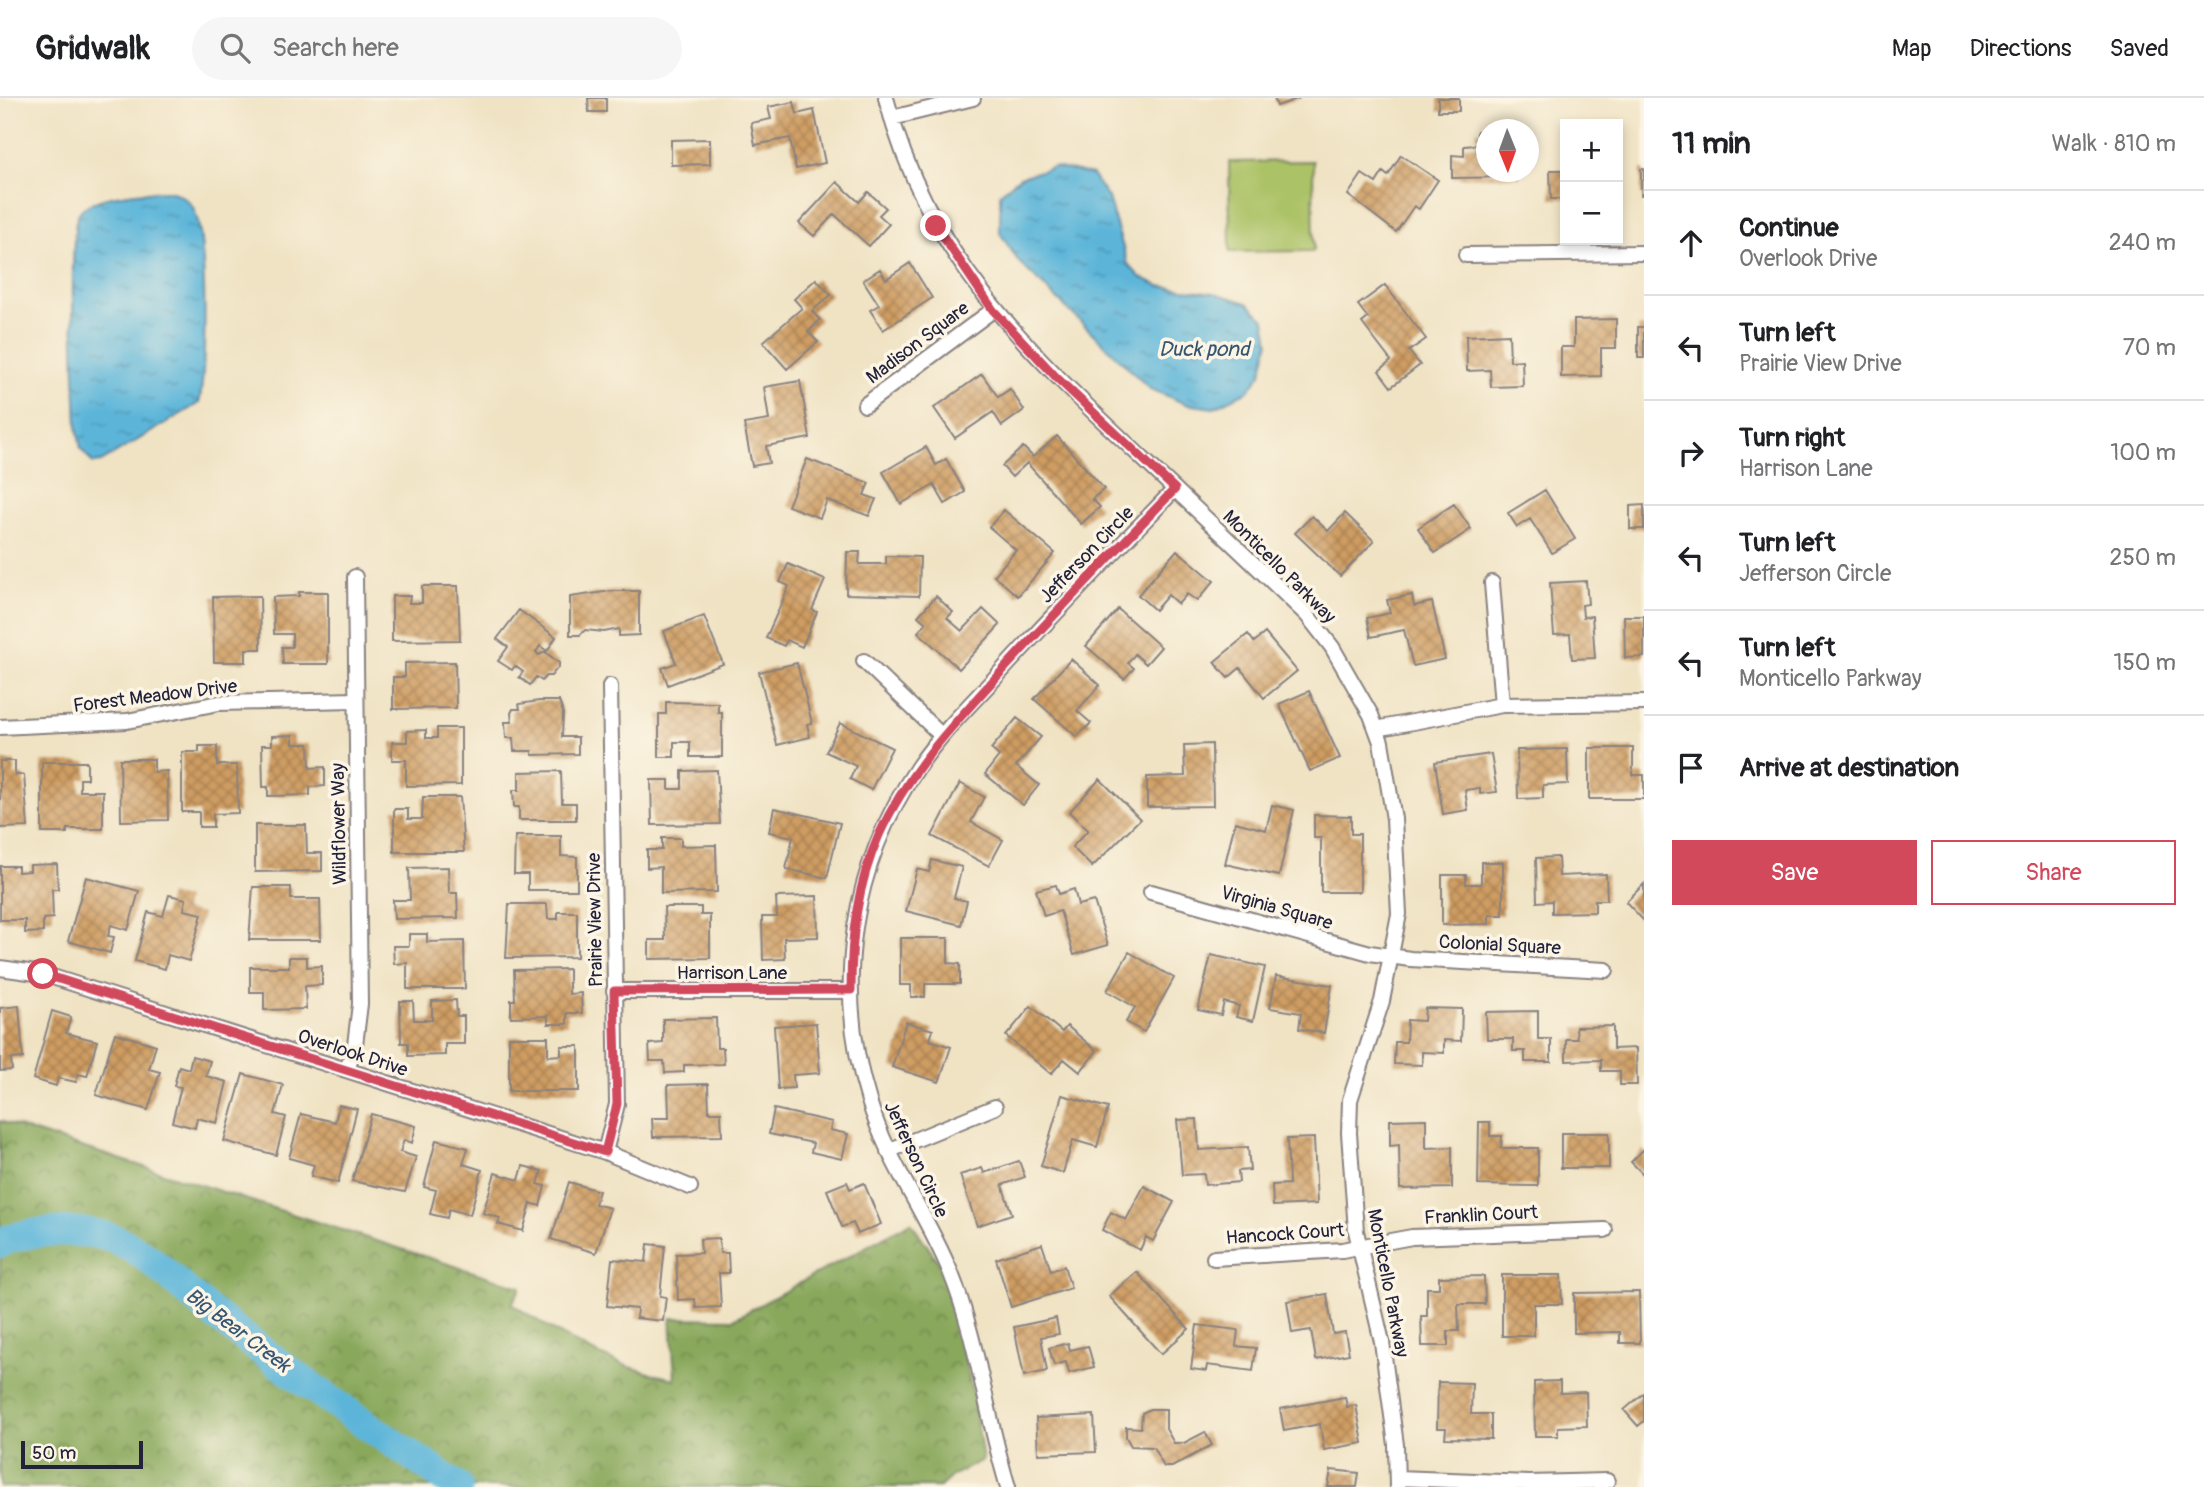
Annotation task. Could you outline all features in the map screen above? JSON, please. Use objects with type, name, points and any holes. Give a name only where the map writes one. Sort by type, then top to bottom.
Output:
[{"type":"street","name":"Monticello Parkway","points":[[887,98],[891,118],[911,174],[936,226],[993,310],[1057,378],[1307,614],[1332,647],[1376,729],[1394,819],[1399,914],[1382,1001],[1350,1100],[1360,1247],[1382,1342],[1397,1483]]},
{"type":"street","points":[[891,118],[973,98]]},
{"type":"street","points":[[1466,255],[1644,253]]},
{"type":"street","name":"Madison Square","points":[[864,405],[993,310]]},
{"type":"street","name":"Jefferson Circle","points":[[1008,1487],[950,1272],[888,1151],[869,1101],[858,1056],[851,990],[851,941],[867,866],[899,797],[942,736],[1175,489]]},
{"type":"street","name":"Wildflower Way","points":[[347,1070],[355,1045],[360,1004],[355,576]]},
{"type":"street","points":[[1492,583],[1502,705]]},
{"type":"street","points":[[864,661],[942,736]]},
{"type":"street","name":"Prairie View Drive","points":[[605,1152],[617,1104],[610,687]]},
{"type":"street","name":"Forest Meadow Drive","points":[[0,727],[127,721],[219,703],[356,700]]},
{"type":"street","points":[[1376,729],[1502,705],[1644,703]]},
{"type":"street","name":"Virginia Square","points":[[1152,892],[1392,957]]},
{"type":"street","name":"Colonial Square","points":[[1392,957],[1606,970]]},
{"type":"street","name":"Overlook Drive","points":[[0,968],[43,974],[605,1152],[690,1188]]},
{"type":"street","name":"Harrison Lane","points":[[614,991],[851,990]]},
{"type":"street","points":[[888,1151],[995,1107]]},
{"type":"street","name":"Franklin Court","points":[[1360,1247],[1412,1237],[1605,1230]]},
{"type":"street","name":"Hancock Court","points":[[1214,1258],[1360,1247]]},
{"type":"street","points":[[1397,1483],[1607,1481]]},
{"type":"green space","points":[[1313,161],[1314,251],[1230,252],[1229,162]]},
{"type":"green space","points":[[0,1121],[521,1287],[512,1304],[551,1329],[609,1359],[651,1374],[675,1379],[671,1318],[734,1319],[911,1222],[942,1267],[972,1389],[983,1460],[953,1475],[940,1487],[0,1487]]},
{"type":"water","name":"Duck pond","points":[[1054,167],[1092,175],[1108,198],[1128,264],[1140,277],[1160,286],[1215,293],[1247,303],[1265,320],[1269,342],[1261,374],[1248,391],[1213,408],[1186,404],[1150,389],[1019,262],[1000,233],[1000,193],[1020,177]]},
{"type":"water","points":[[171,191],[191,204],[199,228],[202,250],[203,364],[199,403],[101,462],[93,463],[81,449],[77,427],[73,280],[75,226],[79,213],[95,202],[136,193]]},
{"type":"building","points":[[588,98],[606,98],[606,112],[589,112]]},
{"type":"building","points":[[1274,98],[1300,98],[1277,106]]},
{"type":"building","points":[[1438,98],[1459,98],[1459,111],[1438,111]]},
{"type":"building","points":[[794,102],[797,114],[814,110],[825,163],[796,169],[790,138],[755,145],[751,123],[771,119],[768,107]]},
{"type":"building","points":[[710,139],[710,164],[671,165],[671,140]]},
{"type":"building","points":[[1476,145],[1476,178],[1452,178],[1452,155],[1464,156],[1464,146]]},
{"type":"building","points":[[1401,155],[1438,180],[1419,209],[1414,206],[1396,232],[1348,195],[1362,174],[1376,183],[1383,172],[1388,176]]},
{"type":"building","points":[[1641,169],[1644,169],[1644,195],[1641,195]]},
{"type":"building","points":[[1550,170],[1560,170],[1560,199],[1551,199]]},
{"type":"building","points":[[837,182],[859,202],[868,192],[886,208],[879,215],[889,224],[869,246],[834,214],[814,236],[799,223]]},
{"type":"building","points":[[910,263],[932,298],[883,330],[870,310],[879,305],[863,280],[880,269],[886,279]]},
{"type":"building","points":[[816,279],[831,295],[812,311],[820,320],[808,332],[818,342],[787,369],[763,342],[802,308],[794,299]]},
{"type":"building","points":[[1385,285],[1426,339],[1409,351],[1420,365],[1391,387],[1379,371],[1391,361],[1362,323],[1368,318],[1358,305]]},
{"type":"building","points":[[1616,319],[1616,348],[1601,348],[1601,376],[1561,377],[1561,347],[1574,347],[1574,320]]},
{"type":"building","points":[[1638,327],[1644,327],[1644,358],[1638,358]]},
{"type":"building","points":[[1509,334],[1510,361],[1522,360],[1523,386],[1491,387],[1490,370],[1467,371],[1466,336]]},
{"type":"building","points":[[982,374],[998,397],[1010,389],[1024,410],[1002,426],[993,412],[955,438],[934,408]]},
{"type":"building","points":[[800,381],[810,438],[766,446],[769,463],[752,466],[744,424],[769,420],[764,387]]},
{"type":"building","points":[[1057,436],[1104,489],[1092,499],[1100,507],[1081,524],[1027,463],[1012,477],[1002,466],[1023,447],[1033,457]]},
{"type":"building","points":[[926,447],[936,465],[946,459],[965,492],[945,504],[934,485],[901,504],[883,472]]},
{"type":"building","points":[[807,459],[869,483],[864,495],[876,499],[869,516],[827,500],[820,518],[788,506]]},
{"type":"building","points":[[1545,490],[1575,539],[1552,553],[1530,519],[1517,527],[1508,513]]},
{"type":"building","points":[[1454,504],[1471,529],[1435,553],[1418,528]]},
{"type":"building","points":[[1644,505],[1644,529],[1630,529],[1630,506]]},
{"type":"building","points":[[1004,510],[1055,553],[1018,596],[994,576],[1016,550],[989,527]]},
{"type":"building","points":[[1345,513],[1374,541],[1340,576],[1295,533],[1312,516],[1328,531]]},
{"type":"building","points":[[1177,550],[1214,581],[1197,601],[1187,594],[1178,604],[1168,595],[1155,610],[1138,595]]},
{"type":"building","points":[[847,552],[860,552],[859,564],[886,564],[886,556],[920,557],[919,596],[846,594]]},
{"type":"building","points":[[788,564],[825,580],[812,610],[817,612],[802,647],[787,640],[784,646],[766,638],[789,586],[780,582]]},
{"type":"building","points":[[1586,581],[1588,604],[1582,605],[1583,617],[1592,616],[1595,658],[1572,659],[1570,634],[1554,635],[1550,583]]},
{"type":"building","points":[[422,586],[458,586],[460,640],[392,641],[392,596],[410,596],[409,603],[422,603]]},
{"type":"building","points":[[611,591],[639,591],[639,635],[619,636],[619,629],[604,632],[585,630],[580,635],[570,635],[570,597]]},
{"type":"building","points":[[299,592],[328,592],[328,664],[283,664],[282,647],[292,647],[292,634],[274,634],[273,597],[299,596]]},
{"type":"building","points":[[1412,595],[1414,606],[1432,602],[1445,659],[1413,666],[1404,630],[1371,637],[1367,618],[1390,613],[1387,600]]},
{"type":"building","points":[[260,596],[261,649],[246,649],[246,662],[214,662],[213,597]]},
{"type":"building","points":[[936,596],[953,612],[947,618],[962,631],[983,609],[1000,625],[959,669],[918,632],[926,623],[918,616]]},
{"type":"building","points":[[1118,609],[1161,647],[1146,664],[1135,654],[1128,663],[1134,668],[1124,679],[1086,646]]},
{"type":"building","points":[[519,610],[556,637],[547,651],[540,646],[536,652],[539,655],[545,652],[559,663],[559,666],[551,676],[546,676],[542,681],[536,677],[530,685],[519,677],[523,672],[515,666],[512,670],[498,661],[508,647],[497,639]]},
{"type":"building","points":[[704,616],[723,664],[668,685],[662,668],[676,663],[664,631]]},
{"type":"building","points":[[1624,616],[1644,616],[1644,657],[1625,658]]},
{"type":"building","points":[[1265,633],[1297,671],[1264,698],[1240,668],[1228,678],[1214,662],[1248,634],[1254,642]]},
{"type":"building","points":[[1071,659],[1100,685],[1077,711],[1091,723],[1077,737],[1034,699]]},
{"type":"building","points":[[455,662],[456,708],[393,709],[393,677],[405,677],[405,663]]},
{"type":"building","points":[[797,663],[812,723],[807,724],[810,737],[777,745],[759,672]]},
{"type":"building","points":[[1309,691],[1340,758],[1310,771],[1279,704]]},
{"type":"building","points":[[559,701],[563,713],[562,737],[578,737],[578,754],[532,755],[532,751],[514,751],[513,738],[506,738],[505,722],[512,722],[511,713],[513,709],[520,709],[519,704]]},
{"type":"building","points":[[666,702],[718,703],[718,712],[722,712],[722,757],[690,757],[690,742],[674,742],[674,757],[659,757],[659,714],[666,714]]},
{"type":"building","points":[[1017,718],[1041,737],[1016,766],[1039,785],[1023,805],[985,774],[999,756],[991,749]]},
{"type":"building","points":[[840,723],[892,748],[871,790],[850,779],[856,766],[826,752]]},
{"type":"building","points":[[437,728],[461,728],[461,785],[406,786],[406,760],[392,760],[392,742],[407,742],[407,731],[426,730],[426,738],[437,738]]},
{"type":"building","points":[[293,735],[293,744],[309,744],[310,768],[325,767],[325,786],[310,787],[310,795],[268,796],[268,787],[263,787],[262,745],[272,745],[272,736]]},
{"type":"building","points":[[1212,744],[1213,806],[1147,807],[1147,777],[1185,776],[1184,745]]},
{"type":"building","points":[[199,746],[217,746],[217,765],[237,765],[238,813],[213,814],[213,827],[199,827],[199,812],[182,812],[182,752],[199,752]]},
{"type":"building","points":[[1589,748],[1633,748],[1633,775],[1644,775],[1644,799],[1589,799]]},
{"type":"building","points":[[1567,749],[1568,784],[1543,785],[1543,798],[1518,799],[1517,750]]},
{"type":"building","points":[[1491,754],[1497,792],[1480,794],[1480,788],[1465,790],[1468,810],[1443,814],[1435,762]]},
{"type":"building","points":[[120,759],[154,759],[154,772],[167,771],[168,820],[121,821]]},
{"type":"building","points":[[0,761],[15,761],[15,775],[24,775],[28,827],[0,828]]},
{"type":"building","points":[[42,762],[87,762],[87,779],[80,779],[80,791],[103,791],[103,829],[67,829],[67,833],[42,833]]},
{"type":"building","points":[[717,770],[720,824],[652,825],[651,780],[669,780],[669,789],[682,789],[682,771]]},
{"type":"building","points":[[561,771],[562,803],[576,803],[576,820],[519,820],[519,807],[514,807],[513,790],[519,790],[519,772]]},
{"type":"building","points":[[1100,779],[1140,819],[1092,867],[1072,847],[1088,830],[1069,812]]},
{"type":"building","points":[[960,783],[984,797],[971,822],[1003,840],[989,866],[932,836]]},
{"type":"building","points":[[423,797],[460,797],[464,852],[394,852],[394,809],[408,809],[408,819],[422,819]]},
{"type":"building","points":[[1272,805],[1294,810],[1279,876],[1225,864],[1235,822],[1266,830]]},
{"type":"building","points":[[774,808],[840,823],[827,878],[786,869],[793,837],[769,832]]},
{"type":"building","points":[[1314,815],[1351,816],[1351,834],[1360,834],[1360,892],[1321,892],[1321,838],[1314,838]]},
{"type":"building","points":[[255,825],[306,825],[307,853],[322,853],[322,871],[255,872]]},
{"type":"building","points":[[515,836],[561,836],[561,856],[577,857],[577,890],[528,890],[528,874],[514,874]]},
{"type":"building","points":[[662,838],[681,838],[681,846],[716,845],[717,892],[661,893],[661,867],[647,868],[647,850],[662,850]]},
{"type":"building","points":[[1558,857],[1559,876],[1606,874],[1607,900],[1595,900],[1595,912],[1552,913],[1552,901],[1537,902],[1536,858]]},
{"type":"building","points":[[932,860],[962,867],[954,898],[967,901],[961,925],[906,911],[917,869],[929,872]]},
{"type":"building","points":[[1481,862],[1503,862],[1503,915],[1489,915],[1489,924],[1442,925],[1442,875],[1466,875],[1466,884],[1481,884]]},
{"type":"building","points":[[57,864],[58,889],[52,889],[53,918],[43,919],[43,932],[25,933],[25,920],[0,920],[0,866],[18,866],[18,872],[30,871],[30,865]]},
{"type":"building","points":[[448,867],[449,893],[457,893],[458,918],[394,919],[393,900],[410,900],[409,868]]},
{"type":"building","points":[[86,877],[139,891],[128,930],[111,925],[108,936],[114,937],[110,953],[68,941]]},
{"type":"building","points":[[1644,884],[1644,921],[1626,902]]},
{"type":"building","points":[[1056,885],[1059,894],[1074,889],[1078,905],[1094,901],[1108,945],[1074,955],[1060,911],[1044,916],[1036,890]]},
{"type":"building","points":[[253,887],[291,887],[291,899],[320,899],[321,940],[249,940]]},
{"type":"building","points":[[169,895],[186,899],[184,910],[202,914],[189,961],[168,955],[165,969],[135,961],[148,912],[163,916]]},
{"type":"building","points":[[817,896],[818,937],[784,938],[785,959],[763,960],[762,917],[777,917],[776,897]]},
{"type":"building","points":[[509,904],[547,904],[548,919],[558,919],[558,912],[577,912],[577,957],[506,958]]},
{"type":"building","points":[[664,907],[701,907],[701,915],[710,915],[710,958],[649,959],[649,940],[665,940]]},
{"type":"building","points":[[409,934],[427,934],[427,942],[464,941],[465,989],[407,989],[407,963],[394,964],[393,946],[409,946]]},
{"type":"building","points":[[900,938],[948,938],[948,963],[960,964],[960,984],[925,984],[925,997],[911,997],[911,985],[900,985]]},
{"type":"building","points":[[1129,952],[1174,978],[1144,1032],[1126,1022],[1135,1007],[1107,991]]},
{"type":"building","points":[[1211,955],[1265,967],[1253,1021],[1236,1017],[1239,1006],[1224,1002],[1221,1015],[1198,1010]]},
{"type":"building","points":[[289,957],[307,957],[307,967],[322,966],[322,985],[305,986],[306,1009],[264,1010],[264,992],[250,992],[250,967],[289,967]]},
{"type":"building","points":[[569,969],[569,994],[581,993],[582,1013],[567,1013],[567,1024],[548,1024],[548,1016],[511,1017],[511,1000],[515,1000],[514,970]]},
{"type":"building","points":[[1276,976],[1332,985],[1324,1033],[1299,1029],[1301,1013],[1270,1008]]},
{"type":"building","points":[[456,1000],[457,1016],[464,1016],[464,1044],[445,1044],[445,1055],[408,1056],[408,1043],[401,1043],[400,1001],[413,1001],[414,1020],[432,1020],[432,1001]]},
{"type":"building","points":[[19,1006],[23,1058],[11,1059],[12,1070],[0,1071],[0,1008]]},
{"type":"building","points":[[1031,1006],[1062,1032],[1067,1026],[1097,1051],[1080,1072],[1064,1059],[1051,1074],[1006,1036]]},
{"type":"building","points":[[1425,1008],[1462,1009],[1461,1041],[1444,1040],[1444,1053],[1422,1052],[1422,1065],[1394,1064],[1395,1042],[1406,1042],[1407,1020],[1424,1021]]},
{"type":"building","points":[[52,1011],[71,1017],[66,1033],[97,1041],[87,1076],[78,1074],[76,1082],[58,1078],[56,1086],[33,1079]]},
{"type":"building","points":[[1538,1011],[1538,1039],[1551,1039],[1551,1062],[1525,1062],[1525,1051],[1513,1051],[1513,1039],[1487,1039],[1486,1012]]},
{"type":"building","points":[[716,1018],[717,1048],[723,1048],[724,1064],[684,1065],[684,1072],[665,1073],[664,1061],[650,1061],[649,1044],[663,1043],[663,1019]]},
{"type":"building","points":[[906,1022],[933,1030],[930,1040],[951,1047],[939,1082],[892,1067]]},
{"type":"building","points":[[816,1023],[820,1073],[793,1075],[794,1088],[778,1089],[774,1026]]},
{"type":"building","points":[[1613,1026],[1613,1049],[1636,1048],[1637,1085],[1620,1085],[1620,1071],[1601,1071],[1601,1060],[1566,1061],[1566,1039],[1577,1039],[1576,1027]]},
{"type":"building","points":[[115,1033],[156,1045],[149,1069],[160,1072],[148,1110],[96,1095]]},
{"type":"building","points":[[509,1037],[548,1037],[548,1056],[561,1055],[561,1046],[579,1046],[579,1091],[509,1091]]},
{"type":"building","points":[[192,1056],[210,1061],[206,1076],[227,1082],[217,1123],[197,1118],[195,1128],[172,1122],[181,1087],[174,1086],[179,1066],[189,1069]]},
{"type":"building","points":[[243,1074],[283,1085],[275,1114],[286,1117],[276,1155],[224,1141]]},
{"type":"building","points":[[708,1084],[709,1112],[721,1112],[722,1136],[653,1137],[652,1118],[669,1118],[668,1085]]},
{"type":"building","points":[[1062,1095],[1108,1108],[1097,1147],[1073,1140],[1063,1173],[1041,1166]]},
{"type":"building","points":[[339,1105],[357,1109],[338,1183],[311,1176],[314,1165],[289,1158],[301,1114],[335,1122]]},
{"type":"building","points":[[774,1109],[832,1122],[830,1130],[848,1134],[842,1159],[811,1152],[813,1143],[769,1134]]},
{"type":"building","points":[[371,1114],[416,1126],[412,1143],[404,1140],[400,1152],[416,1157],[405,1192],[352,1181]]},
{"type":"building","points":[[1197,1119],[1199,1150],[1248,1147],[1250,1170],[1238,1171],[1239,1182],[1205,1185],[1204,1174],[1182,1175],[1177,1120]]},
{"type":"building","points":[[1426,1119],[1426,1148],[1452,1147],[1452,1188],[1400,1189],[1399,1145],[1390,1146],[1390,1120]]},
{"type":"building","points":[[1479,1122],[1490,1122],[1490,1136],[1502,1136],[1501,1148],[1538,1148],[1538,1186],[1478,1185]]},
{"type":"building","points":[[1561,1133],[1609,1133],[1609,1168],[1561,1168]]},
{"type":"building","points":[[1314,1138],[1317,1204],[1273,1206],[1272,1185],[1289,1184],[1287,1139]]},
{"type":"building","points":[[436,1140],[468,1148],[463,1164],[482,1170],[470,1215],[449,1209],[447,1218],[430,1214],[436,1190],[424,1187]]},
{"type":"building","points":[[1644,1149],[1644,1175],[1631,1162]]},
{"type":"building","points":[[1019,1161],[1025,1177],[1002,1185],[1012,1214],[977,1226],[960,1175],[982,1168],[984,1173]]},
{"type":"building","points":[[523,1166],[542,1171],[538,1184],[545,1186],[540,1206],[531,1203],[523,1231],[498,1224],[500,1218],[483,1213],[495,1173],[519,1180]]},
{"type":"building","points":[[569,1182],[599,1191],[595,1204],[610,1208],[596,1253],[551,1239]]},
{"type":"building","points":[[847,1182],[850,1189],[864,1183],[881,1224],[858,1234],[853,1223],[842,1227],[827,1190]]},
{"type":"building","points":[[1144,1186],[1174,1202],[1153,1241],[1146,1237],[1140,1250],[1102,1230],[1111,1212],[1126,1220]]},
{"type":"building","points":[[719,1238],[720,1253],[728,1253],[729,1273],[719,1273],[721,1307],[696,1308],[695,1299],[678,1300],[676,1254],[701,1253],[700,1239]]},
{"type":"building","points":[[648,1244],[665,1246],[660,1296],[666,1297],[663,1321],[636,1318],[637,1309],[607,1306],[612,1259],[646,1262]]},
{"type":"building","points":[[1042,1244],[1051,1271],[1064,1266],[1071,1288],[1011,1307],[996,1259]]},
{"type":"building","points":[[1137,1272],[1189,1329],[1161,1354],[1109,1296]]},
{"type":"building","points":[[1502,1275],[1561,1275],[1562,1304],[1534,1304],[1534,1336],[1502,1336]]},
{"type":"building","points":[[1484,1276],[1485,1304],[1458,1304],[1459,1331],[1448,1331],[1448,1346],[1422,1346],[1421,1316],[1427,1316],[1427,1288],[1439,1288],[1439,1277]]},
{"type":"building","points":[[1639,1292],[1640,1343],[1620,1343],[1620,1332],[1574,1333],[1574,1293]]},
{"type":"building","points":[[1327,1294],[1333,1334],[1345,1332],[1349,1354],[1316,1360],[1311,1330],[1292,1333],[1287,1301]]},
{"type":"building","points":[[1056,1318],[1059,1334],[1041,1337],[1047,1371],[1024,1376],[1014,1327]]},
{"type":"building","points":[[1197,1325],[1238,1330],[1236,1346],[1256,1348],[1253,1371],[1207,1365],[1206,1371],[1191,1369]]},
{"type":"building","points":[[1068,1343],[1070,1350],[1088,1346],[1094,1367],[1069,1373],[1066,1362],[1054,1365],[1049,1348]]},
{"type":"building","points":[[1560,1381],[1560,1393],[1586,1392],[1587,1426],[1558,1427],[1558,1436],[1535,1436],[1534,1382]]},
{"type":"building","points":[[1438,1382],[1472,1383],[1471,1414],[1491,1414],[1491,1439],[1445,1438],[1446,1428],[1437,1428]]},
{"type":"building","points":[[1644,1393],[1644,1421],[1638,1426],[1624,1410]]},
{"type":"building","points":[[1345,1397],[1347,1407],[1356,1405],[1363,1443],[1324,1450],[1320,1424],[1284,1431],[1280,1409]]},
{"type":"building","points":[[1150,1409],[1166,1409],[1166,1429],[1174,1443],[1184,1443],[1205,1432],[1212,1445],[1172,1467],[1164,1467],[1153,1447],[1131,1446],[1126,1437],[1126,1427],[1141,1428],[1142,1413]]},
{"type":"building","points":[[1094,1415],[1096,1452],[1038,1454],[1036,1418]]},
{"type":"building","points":[[1331,1470],[1359,1473],[1357,1487],[1328,1487]]},
{"type":"waterway","name":"Big Bear Creek","points":[[0,1243],[25,1235],[73,1232],[103,1235],[127,1245],[152,1261],[207,1309],[269,1356],[458,1487]]},
{"type":"route","points":[[43,974],[605,1152],[617,1104],[614,991],[851,990],[851,941],[867,866],[899,797],[919,765],[942,736],[1058,610],[1175,489],[1057,378],[993,310],[968,278],[936,226]]}]
